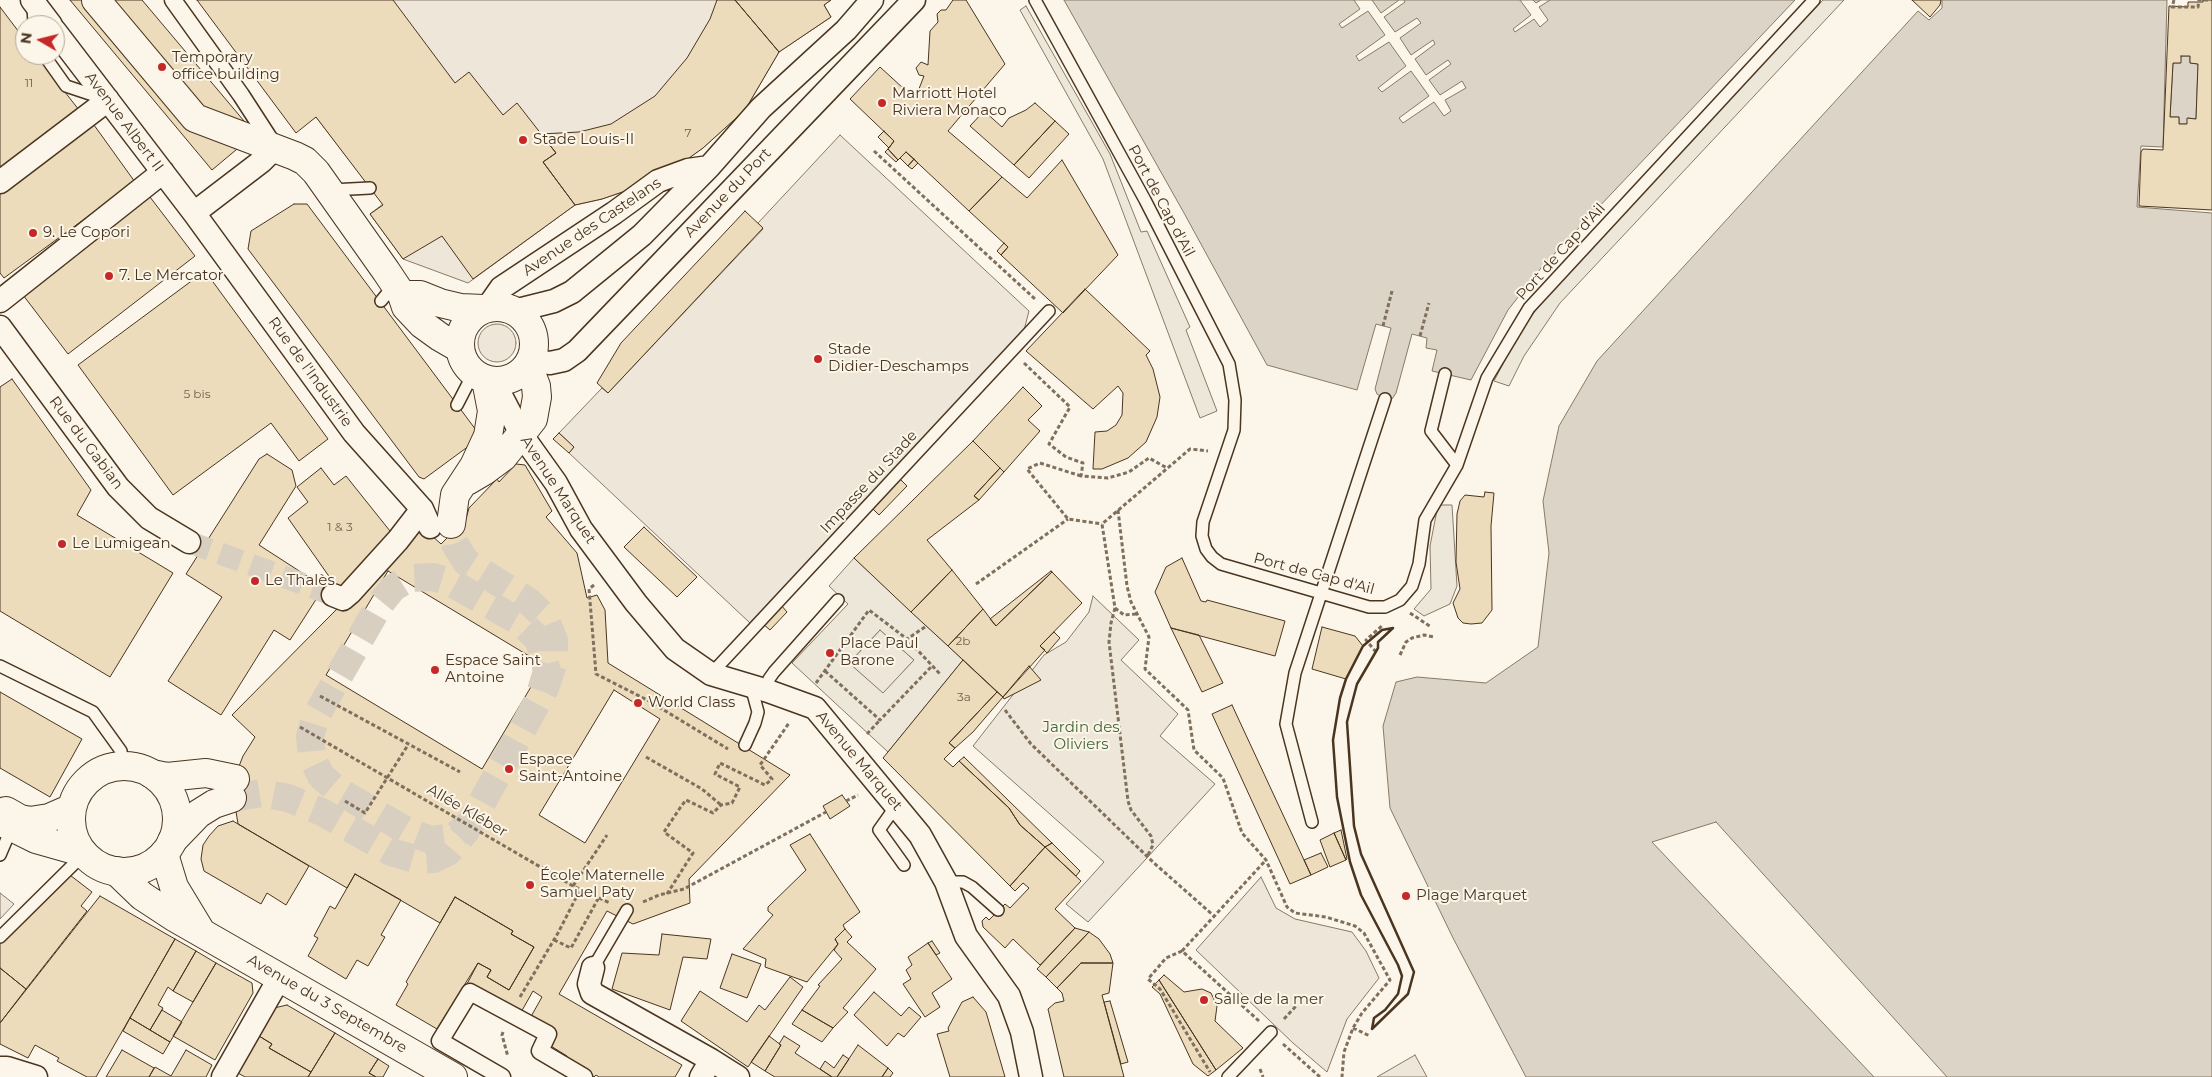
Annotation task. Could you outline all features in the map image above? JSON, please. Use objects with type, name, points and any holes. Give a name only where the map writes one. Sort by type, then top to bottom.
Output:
[{"type":"street","points":[[96,0],[195,118],[305,161],[329,190],[392,293],[416,318],[440,337],[459,348]]},
{"type":"street","points":[[174,0],[241,95],[275,148]]},
{"type":"street","name":"Avenue des Castelans","points":[[514,311],[554,301],[572,292],[642,235],[709,166],[761,108],[846,30],[872,0]]},
{"type":"street","name":"Avenue du Port","points":[[529,363],[550,363],[564,360],[577,351],[914,0]]},
{"type":"street","points":[[32,1],[43,15]]},
{"type":"street","name":"Avenue Albert II","points":[[65,44],[194,213]]},
{"type":"street","points":[[0,182],[108,100]]},
{"type":"street","points":[[194,213],[262,161],[275,148]]},
{"type":"street","name":"Avenue des Castelans","points":[[485,308],[501,288],[614,213],[658,181],[688,170],[709,166]]},
{"type":"street","points":[[0,301],[163,172]]},
{"type":"street","name":"Rue de l'Industrie","points":[[194,213],[354,433],[436,520]]},
{"type":"street","points":[[392,293],[420,295],[440,303],[461,308],[501,307],[514,311],[524,318],[534,338],[534,350],[529,363],[513,378],[484,379]]},
{"type":"street","points":[[333,595],[343,599],[398,540],[436,520],[464,483],[474,466],[488,436],[492,411],[484,379],[464,362],[459,348],[460,336],[465,324],[472,316],[485,308]]},
{"type":"street","name":"Rue du Gabian","points":[[0,327],[118,488],[149,518],[189,542]]},
{"type":"street","points":[[464,483],[484,472],[503,457],[533,420],[536,409],[536,386],[529,363]]},
{"type":"street","name":"Avenue Marquet","points":[[484,379],[556,483],[581,529],[636,603],[675,649],[710,674],[760,688],[815,708],[920,835],[946,882],[966,936],[1010,996],[1022,1032],[1031,1077]]},
{"type":"street","points":[[123,766],[138,768],[152,774],[167,777],[206,773],[233,789],[198,814],[150,865],[133,871],[116,871],[93,862],[83,852],[75,838],[71,824],[72,808],[79,792],[91,778],[106,769],[123,766]]},
{"type":"street","points":[[152,774],[166,787],[175,803],[177,822],[168,847]]},
{"type":"street","points":[[4,818],[30,821],[49,818],[72,808]]},
{"type":"street","points":[[4,818],[36,839],[83,852]]},
{"type":"street","name":"Avenue du 3 Septembre","points":[[168,847],[174,887],[201,932]]},
{"type":"street","name":"Avenue du 3 Septembre","points":[[116,871],[149,900],[280,977],[438,1074]]},
{"type":"street","points":[[593,968],[589,984],[592,993],[706,1068],[738,1077]]},
{"type":"street","points":[[223,1077],[280,977]]},
{"type":"street","points":[[502,1077],[440,1041],[470,992],[548,1034],[540,1051],[584,1077]]},
{"type":"street","points":[[0,1068],[7,1068],[36,1077]]},
{"type":"lane","name":"Port de Cap d'Ail","points":[[1035,0],[1145,200],[1229,364],[1235,400],[1234,430],[1203,522],[1202,536],[1206,549],[1212,557],[1222,564],[1369,607],[1385,607],[1400,600],[1412,586],[1419,564],[1425,520],[1457,466],[1487,378],[1529,308],[1814,0]]},
{"type":"lane","points":[[32,1],[33,15]]},
{"type":"lane","points":[[51,65],[66,86],[108,100]]},
{"type":"lane","points":[[329,190],[370,188]]},
{"type":"lane","name":"Impasse du Stade","points":[[710,674],[1049,311]]},
{"type":"lane","points":[[1445,374],[1431,430],[1457,466]]},
{"type":"lane","points":[[457,405],[484,379]]},
{"type":"lane","points":[[1312,822],[1286,724],[1295,673],[1384,399]]},
{"type":"lane","points":[[745,745],[756,724],[760,688],[838,600]]},
{"type":"lane","points":[[0,666],[93,712],[121,751],[123,766]]},
{"type":"lane","points":[[896,806],[880,830],[904,865]]},
{"type":"lane","points":[[0,855],[4,818]]},
{"type":"lane","points":[[0,937],[83,852]]},
{"type":"lane","points":[[946,882],[963,882],[972,887],[998,910]]},
{"type":"lane","points":[[593,968],[627,910]]},
{"type":"lane","points":[[1228,1077],[1271,1032]]},
{"type":"path","points":[[2174,0],[2172,7],[2198,7],[2199,0],[2211,0]]},
{"type":"path","points":[[874,151],[1049,311]]},
{"type":"path","points":[[1384,326],[1392,292]]},
{"type":"path","points":[[1420,336],[1428,303]]},
{"type":"path","points":[[1011,351],[1070,407],[1049,444],[1066,457],[1083,463],[1081,476]]},
{"type":"path","points":[[1167,468],[1149,458],[1129,472],[1108,478],[1081,476],[1040,463],[1027,469],[1068,519],[1102,524],[1190,449],[1214,452]]},
{"type":"path","points":[[1118,510],[1126,586],[1149,637],[1145,669],[1188,710],[1194,750],[1223,778],[1242,833],[1266,860],[1287,907],[1295,913],[1326,917],[1355,926],[1364,933],[1390,980],[1362,1013],[1353,1028],[1344,1052],[1342,1077]]},
{"type":"path","points":[[976,584],[1068,519]]},
{"type":"path","points":[[1102,524],[1115,608],[1110,623],[1109,642],[1128,801],[1135,816],[1150,836],[1153,845],[1148,855]]},
{"type":"path","points":[[589,590],[596,674],[649,701],[735,753]]},
{"type":"path","points":[[1115,608],[1124,615],[1138,614]]},
{"type":"path","points":[[812,688],[869,610],[907,639],[940,674]]},
{"type":"path","points":[[1411,614],[1431,627]]},
{"type":"path","points":[[1376,652],[1366,640],[1373,632],[1390,622]]},
{"type":"path","points":[[907,639],[925,627]]},
{"type":"path","points":[[1400,655],[1406,642],[1412,638],[1424,634],[1434,637]]},
{"type":"path","points":[[825,671],[880,720],[932,666]]},
{"type":"path","points":[[320,696],[460,772]]},
{"type":"path","points":[[1005,710],[1031,744],[1148,855],[1154,863],[1214,916]]},
{"type":"path","points":[[760,764],[791,720]]},
{"type":"path","name":"Allée Kléber","points":[[300,727],[580,890],[627,910]]},
{"type":"path","points":[[344,802],[365,814],[408,745]]},
{"type":"path","points":[[646,757],[702,788],[721,805]]},
{"type":"path","points":[[667,894],[693,853],[664,832],[686,800],[713,813],[721,805],[732,803],[740,787],[715,774],[720,763],[765,785],[772,779],[760,764],[752,761]]},
{"type":"path","points":[[627,910],[658,895],[684,889],[826,812]]},
{"type":"path","points":[[573,886],[607,835]]},
{"type":"path","points":[[1213,1076],[1160,989],[1148,979],[1166,958],[1182,951],[1266,860]]},
{"type":"path","points":[[558,933],[580,890]]},
{"type":"path","points":[[554,940],[571,948],[598,899]]},
{"type":"path","points":[[1182,951],[1320,1077]]},
{"type":"path","points":[[1353,1028],[1370,1036]]},
{"type":"green space","name":"Stade Louis-II","points":[[197,0],[831,0],[824,5],[831,17],[779,52],[745,110],[703,148],[682,163],[637,187],[602,199],[575,205],[468,283],[403,259],[370,214],[383,204],[316,117]]},
{"type":"green space","name":"Stade Didier-Deschamps","points":[[840,135],[1029,311],[1024,330],[750,623],[569,453],[574,447],[559,433],[602,388],[608,393],[763,229],[758,223]]},
{"type":"green space","points":[[497,324],[511,329],[516,343],[511,357],[497,362],[483,357],[478,343],[483,329]]},
{"type":"green space","name":"Jardin des Oliviers","points":[[1093,596],[1139,640],[1121,660],[1178,714],[1160,736],[1215,784],[1088,922],[1066,904],[1104,862],[973,746],[1044,655],[1066,642],[1089,612]]},
{"type":"green space","points":[[880,630],[914,660],[883,694],[849,663]]},
{"type":"green space","points":[[1261,877],[1276,908],[1295,919],[1352,932],[1366,951],[1379,978],[1347,1019],[1327,1072],[1293,1043],[1196,950]]},
{"type":"green space","points":[[0,893],[14,904],[0,919]]},
{"type":"green space","points":[[1415,1055],[1427,1077],[1377,1077]]},
{"type":"shaded area","points":[[1064,0],[1795,0],[1541,268],[1508,310],[1471,380],[1432,371],[1437,350],[1426,348],[1427,338],[1412,334],[1396,393],[1392,399],[1385,399],[1377,394],[1375,389],[1391,328],[1376,324],[1357,390],[1267,365]]},
{"type":"shaded area","points":[[1823,0],[1844,0],[1560,303],[1524,356],[1509,386],[1494,381],[1517,337],[1542,301],[1608,227]]},
{"type":"shaded area","points":[[1942,0],[2167,0],[2163,147],[2141,146],[2137,207],[2212,213],[2212,1077],[1526,1077],[1453,938],[1390,808],[1383,726],[1396,682],[1417,677],[1486,683],[1538,647],[1549,553],[1543,501],[1559,426],[1597,361],[1918,11],[1929,20],[1942,8]]},
{"type":"shaded area","points":[[1026,6],[1110,154],[1141,232],[1147,231],[1190,327],[1186,330],[1217,411],[1200,418],[1103,159],[1020,10]]},
{"type":"shaded area","points":[[2181,56],[2190,56],[2190,63],[2198,64],[2196,119],[2188,118],[2187,124],[2179,124],[2179,117],[2170,117],[2173,63],[2180,63]]},
{"type":"shaded area","points":[[1438,505],[1452,505],[1457,586],[1450,604],[1424,616],[1414,609],[1431,589],[1430,546]]},
{"type":"shaded area","name":"Place Paul Barone","points":[[854,558],[963,660],[888,752],[792,663],[848,604],[829,586]],"holes":[[[880,630],[914,660],[883,693],[849,663]]]},
{"type":"pier","points":[[1354,0],[1372,0],[1381,13],[1399,0],[1404,0],[1405,2],[1384,17],[1395,32],[1417,18],[1421,23],[1400,38],[1411,55],[1433,40],[1435,44],[1415,59],[1426,75],[1448,60],[1451,64],[1429,80],[1440,95],[1462,81],[1466,88],[1445,100],[1451,111],[1444,116],[1434,102],[1403,123],[1399,118],[1429,96],[1411,71],[1382,92],[1378,88],[1406,66],[1389,42],[1359,61],[1356,56],[1385,35],[1368,11],[1342,28],[1339,24],[1360,9]]},
{"type":"pier","points":[[1520,0],[1533,0],[1536,3],[1541,0],[1550,0],[1539,7],[1548,20],[1540,27],[1534,19],[1515,32],[1513,29],[1531,15]]},
{"type":"pier","points":[[1716,822],[1947,1077],[1874,1077],[1652,842]]},
{"type":"building","name":"Temporary office building","points":[[70,0],[142,0],[255,134],[212,170]]},
{"type":"building","points":[[197,0],[393,0],[455,83],[469,72],[503,115],[517,103],[556,153],[543,162],[575,205],[473,279],[442,236],[403,259],[370,214],[383,205],[316,117],[296,133]]},
{"type":"building","points":[[717,0],[735,0],[779,52],[745,110],[703,148],[682,163],[637,187],[602,199],[575,205],[543,162],[556,153],[541,134],[579,132],[611,124],[655,96],[687,58],[710,19]]},
{"type":"building","points":[[735,0],[831,0],[824,5],[831,17],[779,52]]},
{"type":"building","points":[[953,0],[966,0],[1005,64],[948,131],[1002,177],[969,211],[906,152],[898,160],[888,149],[894,141],[850,99],[880,67],[915,99],[924,76],[919,75],[916,68],[921,62],[928,65],[930,31],[938,22],[937,14],[941,10],[946,10]]},
{"type":"building","points":[[1912,0],[1941,0],[1940,5],[1930,17]]},
{"type":"building","points":[[2203,0],[2212,0],[2212,210],[2139,206],[2141,152],[2143,149],[2163,150],[2169,6],[2188,7],[2188,2],[2203,2]],"holes":[[[2181,56],[2190,56],[2190,63],[2198,64],[2196,119],[2187,118],[2187,124],[2179,124],[2179,117],[2170,117],[2173,63],[2181,63]]]},
{"type":"building","points":[[0,7],[15,27],[15,65],[44,65],[79,110],[0,170]]},
{"type":"building","points":[[1035,103],[1055,121],[1014,165],[970,126],[984,111],[1002,127],[1009,118],[1026,110]]},
{"type":"building","points":[[1055,121],[1069,134],[1029,178],[1014,165]]},
{"type":"building","name":"9. Le Copori","points":[[94,125],[135,182],[4,278],[0,273],[0,194]]},
{"type":"building","points":[[884,131],[894,141],[889,148],[878,137]]},
{"type":"building","points":[[888,149],[898,160],[896,162],[885,152]]},
{"type":"building","points":[[906,152],[914,159],[908,166],[900,158]]},
{"type":"building","points":[[914,159],[918,163],[912,169],[908,166]]},
{"type":"building","points":[[1062,160],[1118,255],[1063,313],[1001,255],[1008,247],[969,211],[1002,177],[1027,198]]},
{"type":"building","name":"7. Le Mercator","points":[[150,197],[195,256],[68,354],[23,295]]},
{"type":"building","points":[[294,204],[307,204],[479,434],[477,440],[424,479],[419,477],[248,249],[251,231]]},
{"type":"building","points":[[745,211],[763,228],[608,393],[597,383],[621,343]]},
{"type":"building","points":[[1004,243],[1008,247],[1001,255],[997,251]]},
{"type":"building","points":[[205,271],[328,439],[299,461],[271,423],[173,495],[78,365]]},
{"type":"building","points":[[1085,289],[1150,351],[1146,355],[1153,369],[1160,397],[1157,417],[1146,442],[1128,458],[1102,469],[1093,469],[1095,432],[1107,431],[1116,425],[1122,415],[1123,393],[1118,386],[1093,409],[1026,351]]},
{"type":"building","name":"Le Lumigean","points":[[12,379],[91,490],[77,515],[173,573],[110,677],[0,611],[0,387]]},
{"type":"building","points":[[1023,387],[1042,406],[1028,420],[1040,431],[1004,472],[973,441]]},
{"type":"building","points":[[559,433],[574,447],[569,453],[553,439]]},
{"type":"building","points":[[973,441],[1000,468],[974,496],[979,500],[927,540],[952,570],[911,612],[854,558]]},
{"type":"building","name":"Le Thalès","points":[[267,454],[292,470],[296,486],[259,545],[324,587],[290,640],[274,630],[221,715],[168,681],[222,597],[186,574],[259,459]]},
{"type":"building","name":"Espace Saint-Antoine","points":[[516,464],[525,465],[552,511],[546,517],[577,553],[587,598],[597,595],[605,610],[608,663],[790,775],[689,879],[690,903],[633,924],[607,911],[559,994],[682,1065],[675,1077],[599,1077],[596,1075],[594,1077],[565,1060],[567,1056],[546,1043],[529,1020],[542,997],[533,991],[520,1014],[467,984],[478,963],[491,970],[487,977],[509,990],[534,947],[511,934],[513,931],[455,897],[440,923],[355,874],[347,888],[238,824],[234,799],[236,774],[243,756],[255,737],[232,715],[420,525],[441,544],[466,519],[469,508],[497,479],[499,482]]},
{"type":"building","points":[[321,468],[334,485],[346,476],[394,536],[340,592],[288,518],[308,502],[297,487]]},
{"type":"building","points":[[1000,468],[1004,472],[979,500],[974,496]]},
{"type":"building","points":[[900,479],[907,486],[879,515],[872,508]]},
{"type":"building","points":[[1485,492],[1494,493],[1491,526],[1492,610],[1482,623],[1463,623],[1458,618],[1453,603],[1460,589],[1456,562],[1457,514],[1460,501],[1465,495],[1484,497]]},
{"type":"building","points":[[644,527],[697,577],[677,597],[624,547]]},
{"type":"building","points":[[1182,558],[1201,601],[1206,602],[1207,600],[1285,621],[1275,656],[1171,628],[1155,592],[1166,567]]},
{"type":"building","points":[[952,570],[983,609],[948,646],[911,612]]},
{"type":"building","name":"Espace Saint Antoine","points":[[388,571],[544,665],[482,769],[326,675]]},
{"type":"building","points":[[1052,572],[996,626],[990,619]]},
{"type":"building","points":[[1052,572],[1082,603],[1040,646],[1045,650],[1003,697],[948,646],[983,609],[996,626]]},
{"type":"building","points":[[781,605],[787,612],[770,630],[763,624]]},
{"type":"building","points":[[1322,627],[1355,636],[1363,646],[1346,679],[1312,669]]},
{"type":"building","points":[[1171,628],[1199,635],[1223,683],[1202,692]]},
{"type":"building","points":[[1054,632],[1060,638],[1047,653],[1040,646]]},
{"type":"building","points":[[963,660],[997,692],[949,743],[955,748],[944,759],[953,767],[959,761],[1009,808],[1020,825],[1045,847],[1010,886],[883,758]]},
{"type":"building","points":[[1029,666],[1041,680],[1004,699],[1003,697]]},
{"type":"building","points":[[614,690],[660,719],[585,843],[539,815]]},
{"type":"building","points":[[0,692],[82,739],[50,797],[0,768]]},
{"type":"building","points":[[997,692],[1003,697],[973,732],[955,748],[949,743]]},
{"type":"building","points":[[1232,705],[1311,875],[1290,884],[1212,714]]},
{"type":"building","points":[[964,757],[1052,843],[1045,847],[1020,825],[1009,808],[959,761]]},
{"type":"building","points":[[842,795],[850,806],[830,819],[823,806]]},
{"type":"building","points":[[233,821],[309,866],[286,905],[267,893],[261,904],[204,871],[201,859],[203,845],[218,826]]},
{"type":"building","points":[[1341,830],[1347,859],[1346,860],[1334,833]]},
{"type":"building","points":[[1334,833],[1346,860],[1330,867],[1320,840]]},
{"type":"building","points":[[810,834],[860,912],[843,925],[845,929],[835,939],[838,944],[807,982],[765,967],[766,959],[743,949],[773,915],[768,911],[768,907],[806,870],[790,845]]},
{"type":"building","points":[[1052,843],[1080,871],[1076,876],[1045,847]]},
{"type":"building","points":[[1045,847],[1081,881],[1055,909],[1075,928],[1040,965],[1013,939],[1005,948],[983,927],[982,921],[986,917],[989,920],[1005,904],[1010,908],[1029,888],[1023,883],[1015,891],[1010,886]]},
{"type":"building","points":[[1321,853],[1328,867],[1311,875],[1304,860]]},
{"type":"building","points":[[66,872],[92,892],[81,906],[87,911],[26,989],[0,968],[0,943]]},
{"type":"building","points":[[355,874],[401,900],[381,935],[385,937],[368,966],[357,960],[346,979],[308,956],[318,938],[314,936],[330,906],[335,909]]},
{"type":"building","points":[[100,896],[175,939],[96,1077],[87,1077],[57,1061],[59,1058],[35,1045],[28,1058],[0,1044],[0,1023]]},
{"type":"building","points":[[455,897],[513,931],[511,934],[534,947],[509,990],[487,977],[491,970],[478,963],[437,1029],[396,1005],[408,984],[406,982]]},
{"type":"building","points":[[1075,928],[1089,932],[1046,977],[1037,969]]},
{"type":"building","points":[[845,929],[852,937],[847,942],[876,969],[843,1008],[848,1012],[833,1028],[802,1010],[820,986],[818,985],[842,959],[834,950],[838,944],[835,939]]},
{"type":"building","points":[[1089,932],[1099,939],[1110,954],[1113,963],[1081,963],[1057,988],[1046,977]]},
{"type":"building","points":[[662,934],[711,939],[707,959],[683,957],[670,1010],[612,989],[622,953],[659,955]]},
{"type":"building","points":[[175,939],[196,951],[173,991],[168,987],[158,1005],[163,1008],[150,1030],[130,1018]]},
{"type":"building","points":[[932,941],[940,953],[936,955],[928,943]]},
{"type":"building","points":[[928,943],[952,979],[932,993],[940,1007],[925,1017],[903,984],[911,979],[906,970],[912,965],[908,957]]},
{"type":"building","points":[[196,951],[216,963],[193,1002],[173,991]]},
{"type":"building","points":[[732,954],[761,964],[747,998],[720,988]]},
{"type":"building","points":[[216,963],[252,983],[253,993],[215,1060],[173,1036]]},
{"type":"building","points":[[1081,963],[1113,963],[1109,993],[1102,995],[1124,1077],[1064,1077],[1048,1009],[1055,1003],[1064,1001],[1062,993],[1057,988]]},
{"type":"building","points":[[0,968],[26,989],[0,1023]]},
{"type":"building","points":[[1164,975],[1184,992],[1202,989],[1211,993],[1217,1006],[1215,1021],[1243,1048],[1216,1070],[1159,980]]},
{"type":"building","points":[[790,977],[803,987],[748,1067],[681,1021],[700,991],[747,1022],[759,1005],[765,1010]]},
{"type":"building","points":[[1159,980],[1216,1070],[1208,1076],[1193,1064],[1160,994],[1152,987]]},
{"type":"building","points":[[874,992],[901,1016],[909,1007],[921,1017],[904,1037],[898,1033],[887,1046],[854,1015]]},
{"type":"building","points":[[973,997],[986,1012],[1005,1077],[950,1077],[937,1034],[949,1031],[948,1028],[962,1002]]},
{"type":"building","points":[[1110,1001],[1128,1062],[1121,1064],[1104,1002]]},
{"type":"building","points":[[287,1005],[335,1033],[311,1072],[269,1048],[272,1044],[259,1036],[274,1008]]},
{"type":"building","points":[[162,1010],[182,1022],[170,1042],[150,1030]]},
{"type":"building","points":[[802,1010],[833,1028],[822,1042],[792,1024]]},
{"type":"building","points":[[130,1018],[170,1042],[163,1054],[123,1031]]},
{"type":"building","points":[[335,1033],[378,1059],[369,1073],[376,1077],[308,1077]]},
{"type":"building","points":[[259,1036],[272,1044],[269,1048],[311,1072],[308,1077],[245,1077],[238,1073]]},
{"type":"building","points":[[769,1036],[781,1045],[765,1071],[751,1062]]},
{"type":"building","points":[[784,1036],[800,1046],[795,1053],[832,1077],[775,1077],[765,1071],[781,1045],[779,1044]]},
{"type":"building","points":[[858,1045],[888,1068],[882,1077],[837,1077]]},
{"type":"building","points":[[122,1050],[154,1068],[149,1077],[106,1077]]},
{"type":"building","points":[[186,1050],[212,1065],[206,1077],[149,1077],[155,1067],[171,1076]]},
{"type":"building","points":[[843,1055],[849,1059],[837,1077],[832,1077],[820,1069],[825,1061],[834,1068]]},
{"type":"building","points":[[378,1059],[389,1066],[383,1077],[376,1077],[369,1073]]},
{"type":"building","points":[[888,1068],[893,1073],[890,1077],[882,1077]]},
{"type":"tunnel","points":[[232,798],[262,793],[288,798],[322,812],[391,852],[418,860],[433,859],[448,852],[466,831],[538,701],[547,671],[539,640],[520,622],[450,582],[433,577],[409,578],[393,588],[380,604],[316,716],[310,736],[312,757],[321,776],[337,790],[407,831],[431,840],[454,837],[472,821],[545,688],[554,661],[554,640],[544,616],[528,601],[466,562],[455,544],[451,524]]},
{"type":"tunnel","points":[[189,542],[333,595]]},
{"type":"wall","points":[[1393,628],[1378,642],[1378,648],[1357,684],[1347,722],[1354,826],[1361,854],[1414,972],[1408,994],[1372,1029],[1374,1018],[1385,1010],[1398,994],[1402,976],[1361,895],[1350,862],[1337,797],[1333,740],[1340,698],[1346,679],[1363,646],[1382,630],[1393,628]]},
{"type":"place","name":"Temporary office building","points":[[162,67]]},
{"type":"place","name":"Marriott Hotel Riviera Monaco","points":[[882,103]]},
{"type":"place","name":"Stade Louis-II","points":[[523,140]]},
{"type":"place","name":"9. Le Copori","points":[[33,233]]},
{"type":"place","name":"7. Le Mercator","points":[[109,276]]},
{"type":"place","name":"Stade Didier-Deschamps","points":[[818,359]]},
{"type":"place","name":"Le Lumigean","points":[[62,544]]},
{"type":"place","name":"Le Thalès","points":[[255,581]]},
{"type":"place","name":"Place Paul Barone","points":[[830,653]]},
{"type":"place","name":"Espace Saint Antoine","points":[[435,670]]},
{"type":"place","name":"World Class","points":[[638,703]]},
{"type":"place","name":"Espace Saint-Antoine","points":[[509,769]]},
{"type":"place","name":"École Maternelle Samuel Paty","points":[[530,885]]},
{"type":"place","name":"Plage Marquet","points":[[1406,896]]},
{"type":"place","name":"Salle de la mer","points":[[1204,1000]]}]
